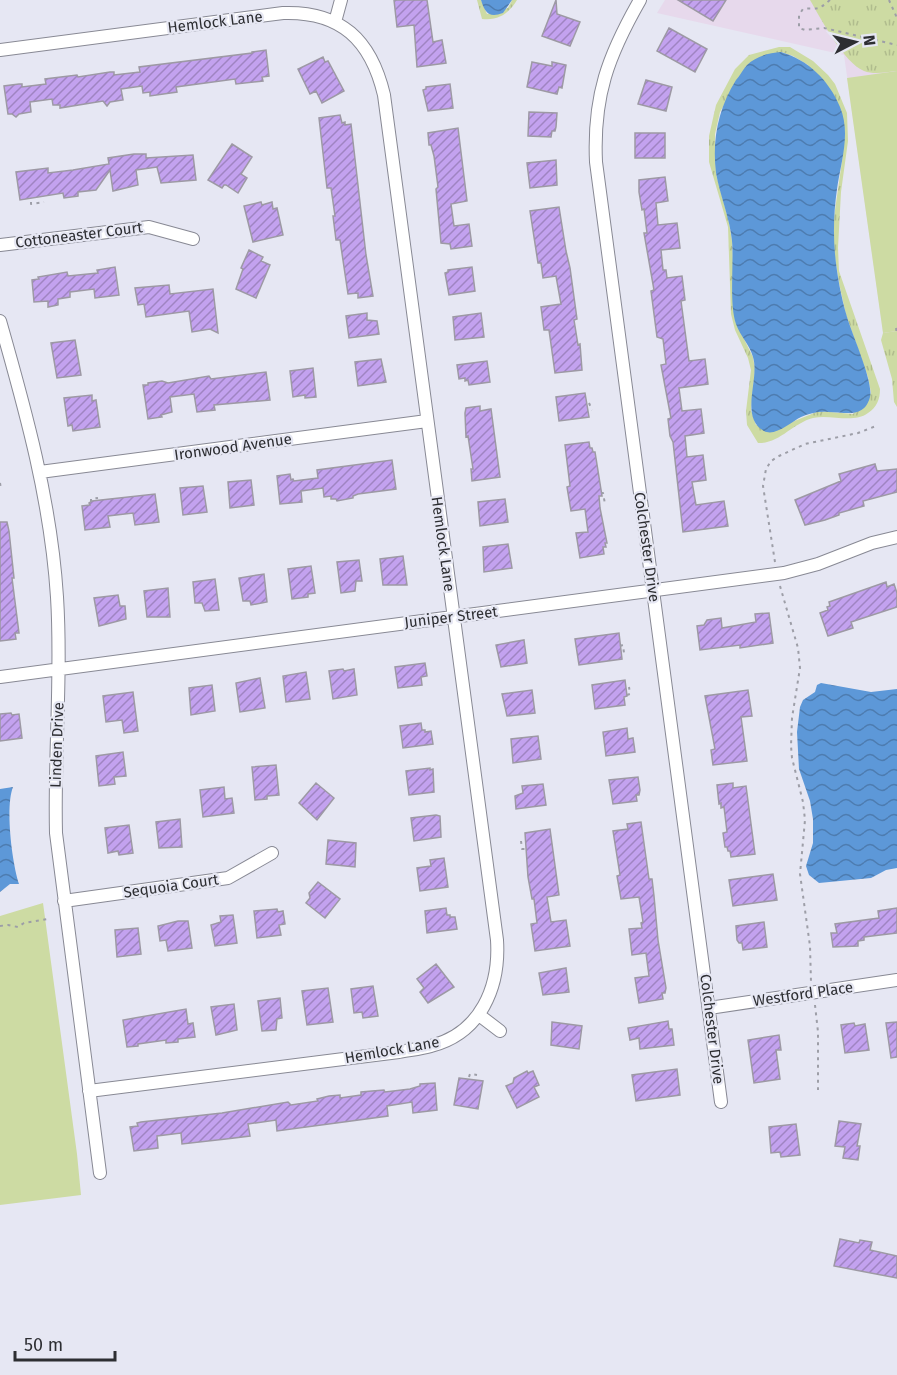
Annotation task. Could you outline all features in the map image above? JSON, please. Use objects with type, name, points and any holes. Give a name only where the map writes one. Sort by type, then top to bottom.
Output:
[{"type":"street","points":[[335,22],[341,0]]},
{"type":"street","name":"Colchester Drive","points":[[640,0],[621,35],[606,71],[597,109],[595,139],[597,173],[721,1102]]},
{"type":"street","name":"Hemlock Lane","points":[[0,50],[283,13],[302,6],[335,22],[362,43],[374,60],[384,95],[498,950],[494,986],[479,1015],[455,1036],[431,1046],[89,1091]]},
{"type":"street","name":"Cottoneaster Court","points":[[0,245],[149,226],[193,239]]},
{"type":"street","name":"Linden Drive","points":[[0,321],[24,403],[40,472],[52,542],[60,669],[55,798],[56,833],[100,1173]]},
{"type":"street","name":"Ironwood Avenue","points":[[40,472],[426,421]]},
{"type":"street","name":"Juniper Street","points":[[0,677],[784,573],[818,564],[872,543],[897,537]]},
{"type":"street","name":"Sequoia Court","points":[[64,901],[228,878],[272,853]]},
{"type":"street","name":"Westford Place","points":[[709,1008],[897,980]]},
{"type":"street","points":[[479,1015],[500,1031]]},
{"type":"path","points":[[830,0],[816,10],[803,9],[799,15],[800,28],[805,30],[824,28],[897,45]]},
{"type":"path","points":[[889,0],[897,18]]},
{"type":"path","points":[[31,202],[31,204],[44,202]]},
{"type":"path","points":[[896,328],[897,335]]},
{"type":"path","points":[[589,403],[591,403],[592,410]]},
{"type":"path","points":[[775,564],[763,486],[766,469],[771,461],[805,444],[858,433],[876,426]]},
{"type":"path","points":[[0,483],[1,489]]},
{"type":"path","points":[[601,493],[603,493],[605,504]]},
{"type":"path","points":[[92,502],[91,499],[98,498]]},
{"type":"path","points":[[779,584],[798,648],[800,668],[792,718],[791,746],[805,820],[800,874],[810,946],[811,982]]},
{"type":"path","points":[[620,646],[623,645],[624,653]]},
{"type":"path","points":[[627,695],[630,694],[629,687]]},
{"type":"path","points":[[521,841],[522,849],[525,849]]},
{"type":"path","points":[[0,926],[18,927],[24,923],[48,919]]},
{"type":"path","points":[[815,1002],[818,1032],[818,1090]]},
{"type":"path","points":[[470,1077],[470,1074],[477,1075]]},
{"type":"shaded area","points":[[665,0],[897,0],[897,343],[885,345],[844,55],[657,13]]},
{"type":"green space","points":[[477,0],[481,0],[487,14],[508,8],[512,0],[517,0],[503,15],[494,19],[482,19]]},
{"type":"green space","points":[[810,0],[897,0],[897,71],[872,73],[856,66],[834,40]]},
{"type":"green space","points":[[779,47],[790,47],[813,61],[828,75],[835,84],[847,113],[848,141],[841,192],[839,271],[880,389],[876,405],[862,416],[813,418],[773,440],[758,443],[747,425],[746,411],[751,370],[731,314],[728,227],[709,162],[709,136],[716,105],[735,69],[749,55]],"holes":[[[781,52],[808,65],[843,154],[834,217],[834,251],[846,315],[868,377],[871,393],[853,414],[819,411],[792,422],[756,425],[751,410],[755,369],[753,357],[736,323],[732,241],[716,174],[715,134],[720,112],[746,66]]]},
{"type":"green space","points":[[897,71],[897,331],[883,333],[847,78]]},
{"type":"green space","points":[[897,331],[897,407],[881,340],[883,333]]},
{"type":"green space","points":[[43,903],[81,1195],[0,1205],[0,916]]},
{"type":"water","points":[[481,0],[512,0],[503,13],[491,15],[484,8]]},
{"type":"water","points":[[781,52],[800,60],[824,80],[835,97],[843,117],[845,137],[835,205],[835,254],[845,309],[866,370],[870,397],[863,409],[854,413],[811,413],[778,431],[768,432],[757,425],[751,407],[753,357],[734,316],[732,241],[716,173],[715,149],[721,113],[736,80],[754,59]]},
{"type":"water","points":[[821,683],[871,692],[897,689],[897,868],[886,870],[871,878],[819,883],[809,875],[806,866],[813,843],[813,819],[810,801],[799,769],[797,732],[803,700],[815,692],[817,685]]},
{"type":"water","points":[[13,787],[10,835],[19,884],[10,884],[0,892],[0,789]]},
{"type":"building","points":[[394,0],[427,0],[433,42],[442,40],[446,63],[417,67],[414,25],[397,27]]},
{"type":"building","points":[[556,0],[557,14],[580,22],[570,46],[542,36]]},
{"type":"building","points":[[678,0],[726,0],[713,21]]},
{"type":"building","points":[[669,28],[707,49],[695,72],[657,51]]},
{"type":"building","points":[[266,50],[269,76],[262,77],[263,81],[236,84],[235,79],[176,87],[177,92],[150,96],[150,92],[143,93],[142,86],[121,89],[123,100],[110,102],[107,106],[103,101],[60,108],[60,105],[53,105],[52,99],[30,102],[31,112],[19,114],[16,117],[8,114],[4,86],[22,84],[22,87],[46,84],[45,79],[77,75],[78,77],[110,72],[114,72],[114,75],[140,72],[139,67]]},
{"type":"building","points":[[323,57],[325,62],[328,61],[344,91],[322,103],[316,91],[310,94],[298,69]]},
{"type":"building","points":[[532,62],[552,66],[552,62],[566,65],[562,88],[559,87],[557,94],[527,87]]},
{"type":"building","points":[[646,80],[672,87],[666,111],[638,104]]},
{"type":"building","points":[[450,84],[453,108],[428,111],[423,90],[426,87]]},
{"type":"building","points":[[529,112],[557,113],[555,131],[552,131],[551,137],[528,136]]},
{"type":"building","points":[[340,115],[342,123],[351,124],[373,296],[358,298],[358,293],[348,294],[340,240],[336,240],[333,216],[335,216],[331,188],[327,188],[319,118]]},
{"type":"building","points":[[458,128],[467,201],[451,204],[454,226],[469,224],[472,246],[451,249],[450,244],[441,243],[436,189],[438,187],[428,133]]},
{"type":"building","points":[[635,133],[665,133],[665,158],[635,158]]},
{"type":"building","points":[[232,144],[252,157],[241,174],[247,178],[238,193],[226,185],[222,188],[208,180]]},
{"type":"building","points":[[146,154],[146,158],[193,155],[196,180],[161,183],[157,167],[136,170],[138,185],[113,191],[110,170],[96,190],[78,192],[78,196],[64,198],[63,193],[20,200],[16,172],[48,168],[48,173],[73,170],[109,164],[108,158]]},
{"type":"building","points":[[556,160],[557,185],[530,188],[527,163]]},
{"type":"building","points":[[665,177],[668,201],[656,203],[658,225],[677,223],[680,248],[661,250],[663,270],[666,270],[667,278],[682,276],[685,300],[681,301],[689,361],[705,359],[708,384],[679,388],[682,411],[701,409],[704,433],[685,436],[687,457],[703,455],[706,480],[692,482],[696,505],[724,501],[728,526],[683,532],[673,442],[668,419],[671,418],[661,365],[666,364],[663,339],[657,337],[651,291],[654,290],[644,233],[647,233],[639,192],[639,180]]},
{"type":"building","points":[[261,202],[262,205],[272,202],[273,209],[277,208],[283,235],[253,242],[244,206]]},
{"type":"building","points":[[559,207],[570,268],[577,319],[574,320],[578,345],[580,344],[582,370],[555,373],[549,330],[544,330],[541,307],[561,304],[556,276],[543,278],[541,263],[538,263],[530,211]]},
{"type":"building","points":[[249,250],[263,257],[261,261],[270,265],[256,298],[236,289],[243,269],[241,268]]},
{"type":"building","points":[[115,267],[119,295],[95,298],[94,289],[70,292],[70,297],[58,299],[58,305],[48,307],[48,301],[34,302],[32,280],[39,279],[38,277],[67,272],[68,276],[98,273],[97,270]]},
{"type":"building","points":[[472,267],[475,291],[449,295],[445,273],[448,270]]},
{"type":"building","points":[[169,285],[170,294],[213,289],[218,333],[210,329],[192,332],[189,311],[146,317],[144,304],[138,305],[135,288]]},
{"type":"building","points":[[367,313],[367,320],[377,321],[379,334],[349,338],[346,316]]},
{"type":"building","points":[[481,313],[484,337],[455,340],[453,317]]},
{"type":"building","points":[[75,340],[81,375],[57,378],[51,343]]},
{"type":"building","points":[[381,359],[386,382],[358,386],[355,362]]},
{"type":"building","points":[[487,361],[490,382],[469,385],[465,378],[459,379],[457,365]]},
{"type":"building","points":[[313,368],[316,397],[305,398],[305,395],[293,397],[290,371]]},
{"type":"building","points":[[266,372],[270,400],[214,405],[215,410],[197,412],[194,394],[170,397],[172,412],[161,415],[162,417],[148,419],[143,385],[148,385],[148,383],[162,381],[168,383],[209,376],[211,379]]},
{"type":"building","points":[[585,393],[589,417],[559,421],[556,397]]},
{"type":"building","points":[[92,395],[92,401],[96,400],[100,427],[73,431],[72,425],[68,426],[64,398]]},
{"type":"building","points":[[480,406],[480,411],[491,409],[500,477],[472,481],[471,469],[473,469],[468,436],[466,437],[465,413],[466,408]]},
{"type":"building","points":[[589,442],[590,448],[595,452],[602,496],[599,496],[600,508],[607,543],[605,543],[606,547],[603,547],[604,554],[580,558],[576,533],[588,532],[585,509],[571,511],[567,487],[570,486],[565,445]]},
{"type":"building","points":[[392,460],[396,489],[358,494],[353,498],[337,501],[331,499],[331,496],[324,497],[323,488],[301,491],[302,502],[280,504],[277,476],[290,474],[291,480],[294,481],[318,478],[317,470]]},
{"type":"building","points":[[875,464],[877,471],[897,469],[897,492],[863,501],[864,506],[805,525],[795,500],[841,481],[839,474]]},
{"type":"building","points":[[251,480],[254,505],[230,508],[228,482]]},
{"type":"building","points":[[203,486],[207,512],[183,515],[180,488]]},
{"type":"building","points":[[155,494],[159,522],[135,525],[133,513],[108,516],[110,527],[85,530],[82,506],[90,505],[92,501]]},
{"type":"building","points":[[505,499],[508,522],[480,526],[478,502]]},
{"type":"building","points":[[0,522],[7,522],[9,531],[19,633],[15,633],[16,639],[0,641]]},
{"type":"building","points":[[508,544],[512,568],[484,572],[483,547]]},
{"type":"building","points":[[403,556],[407,585],[383,585],[380,559]]},
{"type":"building","points":[[359,560],[362,581],[356,581],[355,591],[341,593],[337,562]]},
{"type":"building","points":[[311,566],[315,593],[308,594],[308,597],[292,599],[288,569]]},
{"type":"building","points":[[264,574],[267,602],[251,605],[250,601],[243,601],[239,578]]},
{"type":"building","points":[[215,579],[219,610],[205,611],[202,603],[195,603],[193,582]]},
{"type":"building","points":[[886,582],[887,587],[894,584],[897,593],[897,607],[851,622],[853,628],[828,636],[820,613],[828,610],[829,602]]},
{"type":"building","points":[[168,588],[170,617],[147,617],[144,591]]},
{"type":"building","points":[[118,595],[120,606],[125,606],[126,619],[99,626],[94,598]]},
{"type":"building","points":[[769,613],[773,643],[740,648],[740,645],[700,650],[697,626],[704,625],[707,620],[721,618],[722,628],[756,622],[755,614]]},
{"type":"building","points":[[619,633],[622,659],[579,665],[575,639]]},
{"type":"building","points":[[524,640],[527,663],[501,667],[496,645]]},
{"type":"building","points":[[425,663],[427,676],[421,677],[422,685],[398,688],[395,667]]},
{"type":"building","points":[[343,669],[344,671],[354,669],[357,695],[333,699],[329,671]]},
{"type":"building","points":[[306,672],[310,699],[286,702],[283,676]]},
{"type":"building","points":[[260,678],[265,708],[240,712],[236,683]]},
{"type":"building","points":[[625,680],[627,696],[624,697],[625,705],[595,709],[592,685]]},
{"type":"building","points":[[212,685],[215,711],[191,715],[189,688]]},
{"type":"building","points":[[532,690],[535,713],[507,716],[502,694]]},
{"type":"building","points":[[748,690],[752,716],[741,717],[747,761],[713,765],[711,750],[715,749],[705,696]]},
{"type":"building","points":[[133,692],[138,731],[124,733],[122,720],[106,722],[103,696]]},
{"type":"building","points":[[11,713],[12,715],[19,714],[22,738],[0,741],[0,714]]},
{"type":"building","points":[[421,723],[422,730],[431,731],[433,744],[403,748],[400,726]]},
{"type":"building","points":[[627,728],[628,739],[633,738],[635,752],[606,756],[603,732]]},
{"type":"building","points":[[538,736],[541,759],[513,763],[511,739]]},
{"type":"building","points":[[123,752],[126,776],[114,777],[115,784],[99,786],[96,756]]},
{"type":"building","points":[[276,765],[279,795],[255,800],[252,767]]},
{"type":"building","points":[[430,768],[430,770],[433,769],[434,792],[409,795],[406,771]]},
{"type":"building","points":[[638,777],[640,790],[639,795],[636,795],[637,801],[613,804],[609,780]]},
{"type":"building","points":[[316,783],[334,798],[317,820],[299,803]]},
{"type":"building","points":[[733,783],[733,788],[746,786],[755,854],[731,857],[730,851],[725,847],[723,833],[727,832],[724,807],[721,808],[721,803],[719,804],[717,785]]},
{"type":"building","points":[[543,784],[546,805],[516,809],[515,796],[523,793],[522,786]]},
{"type":"building","points":[[224,787],[225,799],[232,798],[234,813],[203,817],[200,790]]},
{"type":"building","points":[[440,816],[441,837],[414,841],[411,818]]},
{"type":"building","points":[[180,819],[182,847],[159,848],[156,822]]},
{"type":"building","points":[[641,822],[649,879],[652,879],[658,940],[666,988],[665,993],[662,993],[663,999],[639,1003],[635,978],[649,976],[646,953],[632,955],[629,929],[642,928],[641,923],[643,922],[639,897],[621,899],[617,876],[620,875],[613,831],[628,829],[627,824]]},
{"type":"building","points":[[129,825],[133,853],[119,855],[118,851],[108,853],[105,828]]},
{"type":"building","points":[[550,829],[559,895],[547,897],[551,922],[566,920],[570,946],[535,951],[531,924],[537,923],[528,877],[525,833]]},
{"type":"building","points":[[328,840],[356,843],[355,867],[326,864]]},
{"type":"building","points":[[444,858],[448,887],[420,891],[417,868],[431,866],[430,860]]},
{"type":"building","points":[[773,874],[777,900],[733,906],[729,880]]},
{"type":"building","points":[[318,882],[340,899],[325,918],[306,903],[310,898],[309,893]]},
{"type":"building","points":[[446,908],[447,915],[455,917],[457,929],[427,933],[425,911]]},
{"type":"building","points":[[897,908],[897,933],[864,937],[864,940],[858,941],[858,946],[833,947],[831,933],[837,933],[835,924],[879,918],[878,911]]},
{"type":"building","points":[[277,909],[278,912],[283,911],[285,924],[279,925],[281,935],[257,938],[254,911]]},
{"type":"building","points":[[233,915],[237,943],[215,946],[211,925],[221,922],[220,916]]},
{"type":"building","points":[[188,921],[192,948],[168,951],[166,940],[160,941],[158,926]]},
{"type":"building","points":[[764,922],[767,947],[743,950],[742,943],[737,940],[736,926]]},
{"type":"building","points":[[138,928],[141,954],[117,957],[115,930]]},
{"type":"building","points":[[436,964],[454,987],[428,1003],[420,992],[424,988],[417,979]]},
{"type":"building","points":[[566,968],[569,992],[543,995],[539,973]]},
{"type":"building","points":[[373,986],[378,1016],[363,1018],[362,1012],[354,1013],[351,989]]},
{"type":"building","points":[[328,988],[333,1022],[307,1025],[302,991]]},
{"type":"building","points":[[280,998],[282,1018],[277,1019],[276,1030],[262,1031],[258,1001]]},
{"type":"building","points":[[234,1004],[237,1030],[216,1035],[211,1007]]},
{"type":"building","points":[[186,1009],[188,1024],[193,1023],[195,1037],[178,1039],[178,1042],[166,1043],[166,1040],[127,1047],[123,1020]]},
{"type":"building","points":[[668,1021],[669,1029],[672,1029],[674,1045],[640,1049],[639,1038],[630,1040],[628,1028]]},
{"type":"building","points":[[552,1022],[582,1026],[579,1049],[551,1045]]},
{"type":"building","points":[[897,1022],[897,1057],[891,1058],[886,1023]]},
{"type":"building","points":[[854,1023],[855,1026],[865,1024],[869,1050],[845,1053],[841,1025]]},
{"type":"building","points":[[779,1035],[781,1050],[776,1050],[780,1079],[754,1083],[748,1040]]},
{"type":"building","points":[[677,1069],[680,1095],[636,1101],[632,1075]]},
{"type":"building","points":[[527,1071],[528,1073],[533,1071],[539,1085],[534,1087],[539,1097],[517,1108],[506,1086],[513,1083],[514,1078]]},
{"type":"building","points":[[459,1078],[483,1081],[478,1109],[454,1105]]},
{"type":"building","points":[[435,1083],[437,1110],[413,1113],[412,1102],[387,1106],[388,1116],[277,1131],[276,1120],[248,1124],[250,1136],[182,1144],[181,1133],[157,1136],[158,1148],[134,1151],[130,1127],[138,1126],[137,1123],[141,1122],[222,1113],[288,1102],[291,1105],[318,1101],[317,1099],[329,1096],[340,1095],[340,1098],[361,1095],[361,1092],[410,1089],[420,1084]]},
{"type":"building","points":[[839,1121],[861,1124],[857,1146],[860,1146],[858,1160],[843,1158],[845,1147],[835,1146]]},
{"type":"building","points":[[796,1124],[800,1155],[781,1157],[780,1152],[771,1153],[769,1127]]},
{"type":"building","points":[[840,1239],[859,1243],[860,1240],[872,1242],[870,1250],[897,1256],[897,1278],[834,1266]]}]
